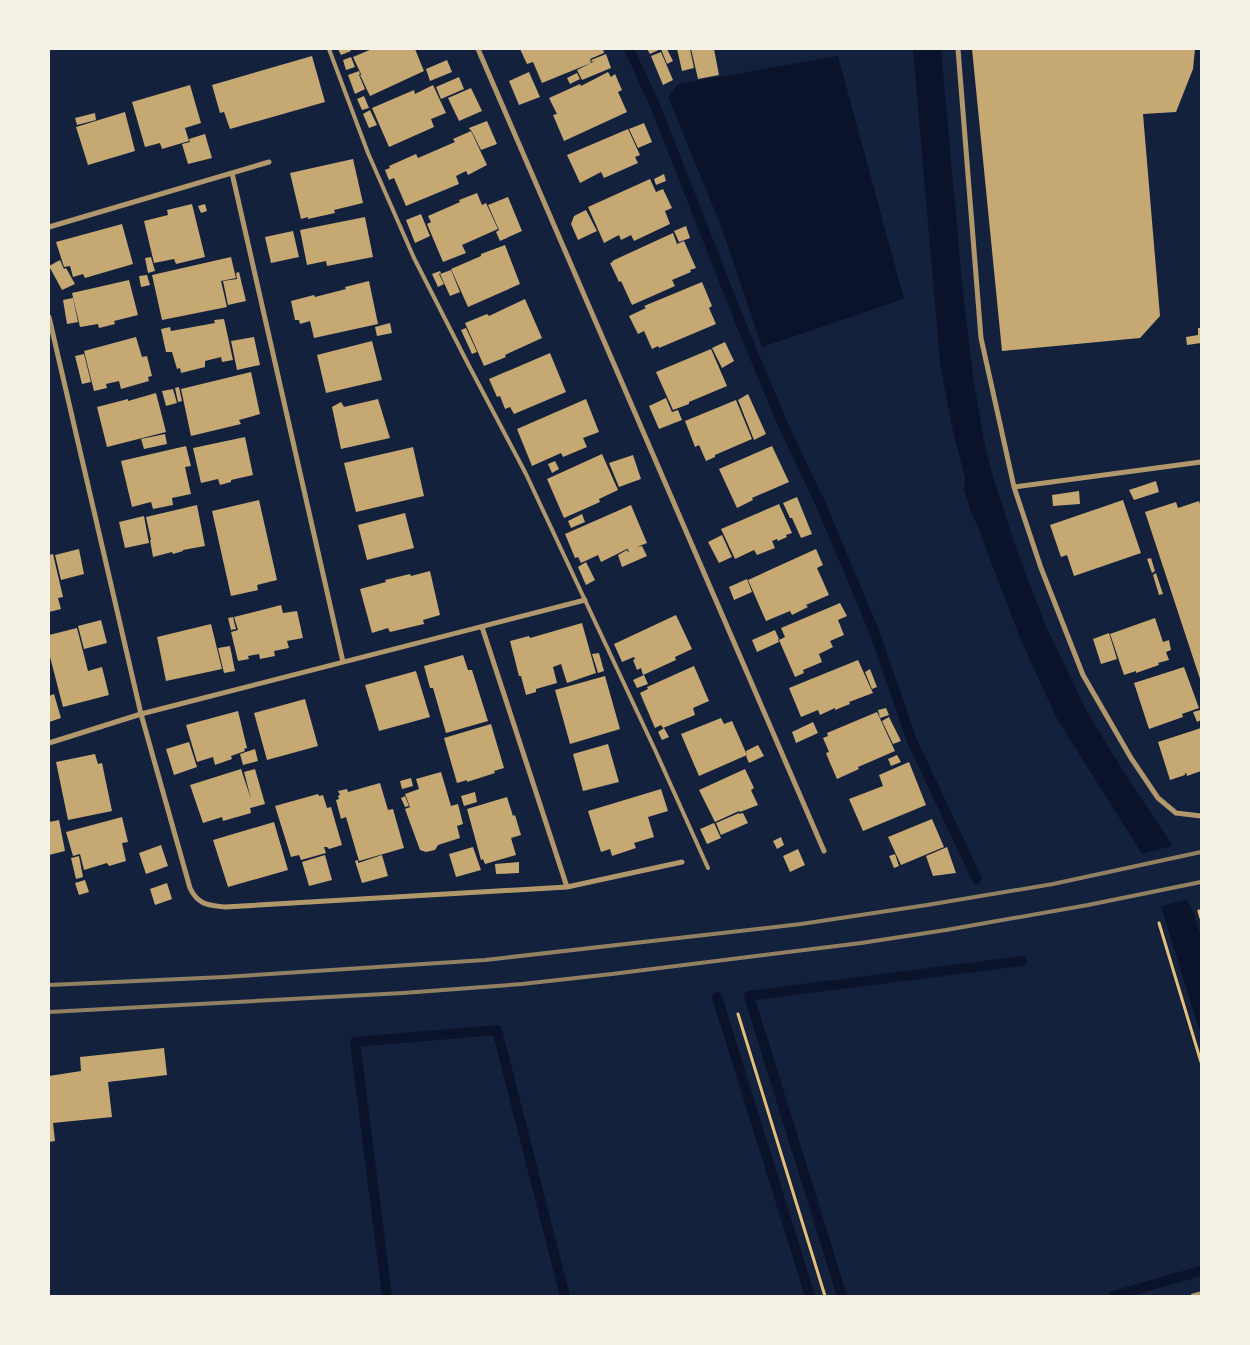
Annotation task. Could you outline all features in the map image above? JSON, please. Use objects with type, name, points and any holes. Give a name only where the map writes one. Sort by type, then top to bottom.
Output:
[{"type":"street","points":[[478,49],[824,851]]},
{"type":"street","points":[[958,49],[981,338],[1014,487],[1041,568],[1083,675],[1131,758],[1158,798],[1176,813],[1201,816]]},
{"type":"street","points":[[49,227],[269,162]]},
{"type":"street","points":[[232,173],[343,662]]},
{"type":"street","points":[[49,317],[141,714],[190,888],[200,901],[212,906],[225,907],[566,886],[682,862]]},
{"type":"street","points":[[1014,487],[1201,462]]},
{"type":"street","points":[[49,743],[141,714],[585,600]]},
{"type":"street","points":[[482,627],[566,886]]},
{"type":"street","points":[[1193,1296],[1201,1294]]},
{"type":"lane","points":[[329,49],[368,153],[414,258],[526,474],[708,868]]},
{"type":"path","points":[[1199,911],[1201,918]]},
{"type":"path","points":[[1159,923],[1201,1062]]},
{"type":"path","points":[[738,1014],[825,1296]]},
{"type":"water","points":[[913,49],[941,49],[963,293],[974,383],[985,446],[1016,548],[1045,624],[1086,710],[1172,846],[1142,854],[1056,717],[1020,638],[971,512],[964,489],[965,478],[952,427],[940,363]]},
{"type":"water","points":[[838,56],[904,299],[762,347],[721,226],[668,97],[678,84]]},
{"type":"water","points":[[1187,900],[1194,913],[1201,938],[1201,1035],[1161,906]]},
{"type":"building","points":[[338,49],[350,49],[351,51],[341,55]]},
{"type":"building","points":[[372,49],[415,49],[424,71],[370,96],[353,57]]},
{"type":"building","points":[[520,49],[603,49],[604,53],[590,59],[591,63],[542,83],[533,62],[527,64]]},
{"type":"building","points":[[647,49],[661,49],[650,54]]},
{"type":"building","points":[[661,49],[667,49],[673,61],[667,64]]},
{"type":"building","points":[[677,49],[690,49],[694,68],[682,71]]},
{"type":"building","points":[[691,49],[714,49],[719,75],[698,79]]},
{"type":"building","points":[[972,49],[1195,49],[1193,69],[1176,112],[1143,114],[1160,316],[1140,338],[1002,351]]},
{"type":"building","points":[[661,52],[673,80],[663,85],[651,56]]},
{"type":"building","points":[[606,54],[611,68],[582,80],[577,70],[595,61],[592,62],[591,60]]},
{"type":"building","points":[[312,56],[325,102],[230,129],[224,112],[220,113],[212,85]]},
{"type":"building","points":[[351,57],[355,67],[346,70],[343,60]]},
{"type":"building","points":[[447,60],[452,72],[430,81],[426,69]]},
{"type":"building","points":[[359,71],[365,89],[355,94],[348,75]]},
{"type":"building","points":[[529,72],[540,97],[519,105],[509,81]]},
{"type":"building","points":[[608,72],[611,77],[615,74],[622,90],[618,92],[627,112],[564,141],[553,115],[557,114],[549,98],[580,84],[581,86]]},
{"type":"building","points":[[577,73],[580,79],[570,84],[567,78]]},
{"type":"building","points":[[459,77],[464,89],[441,99],[436,87]]},
{"type":"building","points":[[190,85],[201,123],[185,128],[189,141],[162,149],[160,143],[145,147],[132,102]]},
{"type":"building","points":[[433,85],[446,113],[431,119],[434,127],[389,147],[372,108],[414,90],[415,94]]},
{"type":"building","points":[[471,88],[482,111],[459,121],[448,98]]},
{"type":"building","points":[[364,96],[369,108],[362,110],[357,99]]},
{"type":"building","points":[[370,110],[377,125],[369,128],[363,114]]},
{"type":"building","points":[[125,112],[135,151],[88,165],[76,127]]},
{"type":"building","points":[[95,113],[96,120],[77,125],[75,118]]},
{"type":"building","points":[[487,121],[497,144],[481,150],[469,128]]},
{"type":"building","points":[[644,123],[652,142],[638,148],[629,129]]},
{"type":"building","points":[[628,129],[640,155],[635,157],[638,163],[604,178],[601,172],[580,183],[567,155]]},
{"type":"building","points":[[471,131],[487,165],[468,175],[466,171],[456,176],[459,184],[406,206],[394,178],[389,180],[385,170],[390,168],[389,166],[416,154],[418,158],[455,142],[453,139]]},
{"type":"building","points":[[205,134],[212,158],[188,164],[182,144],[190,142],[189,139]]},
{"type":"building","points":[[353,159],[363,203],[334,210],[335,213],[301,219],[290,173]]},
{"type":"building","points":[[664,174],[666,181],[656,185],[654,179]]},
{"type":"building","points":[[650,179],[656,192],[663,189],[672,208],[665,211],[670,224],[634,241],[631,235],[621,240],[619,235],[604,243],[588,207]]},
{"type":"building","points":[[477,193],[482,205],[486,203],[498,229],[462,245],[466,253],[443,262],[427,224],[431,222],[428,216]]},
{"type":"building","points":[[508,197],[522,231],[500,241],[496,232],[499,230],[488,205]]},
{"type":"building","points":[[192,204],[205,257],[176,264],[174,259],[154,263],[144,221],[168,215],[167,210]]},
{"type":"building","points":[[205,204],[207,211],[201,213],[198,206]]},
{"type":"building","points":[[586,210],[597,231],[578,240],[571,224],[574,216]]},
{"type":"building","points":[[421,214],[430,236],[415,243],[406,220]]},
{"type":"building","points":[[365,217],[373,257],[327,266],[326,261],[307,265],[300,230]]},
{"type":"building","points":[[122,224],[133,264],[85,278],[83,274],[73,277],[70,266],[64,267],[56,242]]},
{"type":"building","points":[[686,226],[690,238],[679,242],[674,231]]},
{"type":"building","points":[[293,231],[299,257],[271,263],[265,237]]},
{"type":"building","points":[[673,233],[677,244],[684,241],[696,268],[672,280],[675,286],[632,305],[610,263]]},
{"type":"building","points":[[505,245],[520,284],[468,307],[451,269],[481,256],[481,254]]},
{"type":"building","points":[[151,257],[155,271],[148,273],[145,258]]},
{"type":"building","points":[[231,257],[236,278],[221,281],[227,307],[162,320],[152,275]]},
{"type":"building","points":[[60,260],[75,284],[62,290],[49,266]]},
{"type":"building","points":[[451,270],[460,292],[450,296],[440,274]]},
{"type":"building","points":[[440,271],[441,273],[439,274],[444,284],[438,287],[432,274]]},
{"type":"building","points":[[239,272],[246,301],[228,305],[223,281],[237,279],[236,273]]},
{"type":"building","points":[[147,275],[150,285],[141,287],[139,276]]},
{"type":"building","points":[[129,280],[138,315],[114,321],[115,324],[99,328],[98,324],[80,327],[72,293]]},
{"type":"building","points":[[369,281],[378,324],[314,338],[310,321],[300,324],[299,320],[295,320],[291,301],[314,295],[315,297]]},
{"type":"building","points":[[702,282],[712,306],[709,308],[716,324],[659,348],[658,346],[652,349],[644,331],[638,334],[629,316],[646,308],[644,306]]},
{"type":"building","points":[[73,298],[78,322],[67,324],[63,300]]},
{"type":"building","points":[[525,299],[542,338],[484,366],[465,323],[487,314],[489,316]]},
{"type":"building","points":[[224,319],[233,360],[222,362],[221,357],[205,361],[205,367],[181,373],[180,368],[177,369],[172,352],[166,352],[161,329],[170,327],[171,331],[215,323],[214,320]]},
{"type":"building","points":[[390,323],[392,333],[377,336],[375,327]]},
{"type":"building","points":[[466,328],[477,352],[472,354],[461,330]]},
{"type":"building","points":[[1198,328],[1201,328],[1201,343],[1187,345],[1186,337],[1198,335]]},
{"type":"building","points":[[136,337],[142,357],[147,356],[152,376],[148,377],[149,381],[121,389],[119,381],[106,384],[107,388],[94,391],[84,351]]},
{"type":"building","points":[[254,337],[260,365],[237,370],[231,341]]},
{"type":"building","points":[[372,341],[382,380],[326,393],[317,355]]},
{"type":"building","points":[[725,342],[734,361],[722,368],[712,348]]},
{"type":"building","points":[[711,349],[727,386],[673,410],[656,372]]},
{"type":"building","points":[[550,353],[566,392],[514,414],[510,407],[505,409],[500,396],[497,397],[489,379]]},
{"type":"building","points":[[84,354],[91,382],[82,384],[75,356]]},
{"type":"building","points":[[251,372],[260,414],[239,420],[241,424],[191,436],[181,389]]},
{"type":"building","points":[[179,387],[182,401],[178,402],[175,388]]},
{"type":"building","points":[[173,389],[177,403],[166,406],[162,391]]},
{"type":"building","points":[[156,393],[166,432],[107,447],[97,407]]},
{"type":"building","points":[[748,394],[766,434],[754,440],[738,400]]},
{"type":"building","points":[[666,398],[672,412],[678,410],[682,420],[659,429],[649,406]]},
{"type":"building","points":[[378,399],[390,438],[341,449],[332,407],[341,402],[344,407]]},
{"type":"building","points":[[586,399],[599,432],[583,438],[587,447],[563,457],[561,453],[532,466],[517,429]]},
{"type":"building","points":[[736,400],[752,439],[715,455],[715,457],[706,461],[699,445],[695,447],[685,421]]},
{"type":"building","points":[[165,434],[167,444],[144,449],[141,439]]},
{"type":"building","points":[[245,437],[253,475],[231,480],[231,482],[220,485],[218,479],[201,483],[193,448]]},
{"type":"building","points":[[186,446],[191,466],[185,467],[191,494],[172,498],[173,505],[153,509],[151,502],[132,507],[121,461]]},
{"type":"building","points":[[772,446],[789,482],[752,498],[753,500],[737,508],[719,469]]},
{"type":"building","points":[[413,447],[424,496],[356,512],[344,463]]},
{"type":"building","points":[[602,454],[618,490],[599,499],[600,502],[564,518],[547,479]]},
{"type":"building","points":[[633,455],[641,479],[619,487],[609,463]]},
{"type":"building","points":[[555,461],[559,469],[552,473],[548,464]]},
{"type":"building","points":[[1156,481],[1159,492],[1134,500],[1129,490]]},
{"type":"building","points":[[1079,491],[1080,504],[1053,506],[1052,495]]},
{"type":"building","points":[[797,497],[812,534],[801,538],[783,503]]},
{"type":"building","points":[[259,500],[277,580],[257,585],[258,590],[231,596],[212,511]]},
{"type":"building","points":[[1123,500],[1141,553],[1074,576],[1067,555],[1061,557],[1050,525]]},
{"type":"building","points":[[1199,501],[1201,507],[1201,682],[1145,512],[1176,502],[1178,508]]},
{"type":"building","points":[[779,504],[792,533],[778,541],[777,539],[772,541],[775,548],[757,555],[754,550],[735,559],[721,529]]},
{"type":"building","points":[[197,505],[205,546],[153,557],[146,517]]},
{"type":"building","points":[[631,505],[647,543],[637,547],[642,546],[647,556],[622,567],[618,555],[627,550],[629,552],[627,548],[601,562],[598,555],[581,563],[578,557],[575,558],[565,534]]},
{"type":"building","points":[[405,513],[414,548],[367,560],[358,525]]},
{"type":"building","points":[[582,514],[585,522],[571,528],[568,521]]},
{"type":"building","points":[[144,516],[149,543],[125,548],[119,522]]},
{"type":"building","points":[[722,535],[732,557],[719,563],[708,542]]},
{"type":"building","points":[[79,549],[84,574],[61,580],[55,555]]},
{"type":"building","points":[[816,549],[823,565],[817,568],[829,595],[806,605],[808,607],[792,615],[790,611],[766,621],[748,580]]},
{"type":"building","points":[[53,554],[63,597],[58,598],[61,609],[49,612],[49,555]]},
{"type":"building","points":[[1151,558],[1155,571],[1152,573],[1147,559]]},
{"type":"building","points":[[586,562],[595,580],[586,585],[578,567]]},
{"type":"building","points":[[430,571],[440,615],[423,620],[424,624],[390,632],[388,628],[372,633],[360,589],[386,582],[385,580]]},
{"type":"building","points":[[1156,573],[1163,594],[1159,595],[1153,575]]},
{"type":"building","points":[[747,579],[752,592],[734,600],[729,587]]},
{"type":"building","points":[[840,603],[847,616],[838,620],[844,635],[830,641],[833,647],[819,654],[822,662],[803,670],[804,673],[795,677],[779,640],[785,637],[781,628]]},
{"type":"building","points":[[281,605],[283,613],[297,611],[303,638],[287,641],[289,648],[274,651],[275,656],[260,659],[259,654],[248,656],[249,659],[238,661],[231,632],[238,630],[234,617]]},
{"type":"building","points":[[676,615],[692,649],[675,657],[676,660],[643,675],[641,668],[637,670],[633,660],[635,659],[634,657],[622,662],[614,644]]},
{"type":"building","points":[[233,617],[236,629],[231,630],[228,618]]},
{"type":"building","points":[[1155,618],[1163,642],[1169,640],[1171,650],[1166,652],[1169,660],[1136,673],[1136,671],[1124,675],[1110,634]]},
{"type":"building","points":[[101,620],[107,643],[84,649],[78,626]]},
{"type":"building","points":[[582,623],[596,673],[567,683],[561,664],[553,667],[557,683],[536,689],[536,692],[526,695],[510,641],[529,636],[530,638]]},
{"type":"building","points":[[211,624],[222,669],[166,681],[157,637]]},
{"type":"building","points":[[77,628],[88,671],[102,667],[109,695],[63,707],[49,653],[49,635]]},
{"type":"building","points":[[775,630],[779,642],[757,652],[752,640]]},
{"type":"building","points":[[1109,633],[1117,659],[1101,664],[1093,639]]},
{"type":"building","points":[[230,646],[235,671],[224,673],[218,648]]},
{"type":"building","points":[[599,653],[604,671],[598,673],[592,654]]},
{"type":"building","points":[[463,655],[468,670],[472,670],[488,721],[446,733],[433,688],[430,688],[424,666]]},
{"type":"building","points":[[858,660],[873,693],[820,715],[818,710],[801,717],[789,688]]},
{"type":"building","points":[[694,666],[709,701],[693,708],[695,715],[663,728],[661,725],[655,728],[640,693],[648,689],[647,687]]},
{"type":"building","points":[[1184,667],[1199,708],[1182,714],[1183,717],[1149,729],[1134,683]]},
{"type":"building","points":[[870,669],[877,687],[872,689],[865,672]]},
{"type":"building","points":[[416,671],[430,717],[379,731],[365,685]]},
{"type":"building","points":[[644,675],[648,684],[637,688],[633,680]]},
{"type":"building","points":[[605,676],[620,729],[570,744],[555,690]]},
{"type":"building","points":[[54,694],[61,718],[49,722],[49,696]]},
{"type":"building","points":[[305,699],[318,746],[267,760],[254,713]]},
{"type":"building","points":[[886,708],[889,715],[880,718],[878,710]]},
{"type":"building","points":[[1200,710],[1201,720],[1197,722],[1193,712]]},
{"type":"building","points":[[238,711],[247,748],[244,749],[245,751],[231,756],[232,759],[215,765],[213,757],[197,762],[186,725]]},
{"type":"building","points":[[877,712],[895,751],[858,767],[859,769],[837,779],[826,753],[829,752],[823,738],[828,736],[827,733]]},
{"type":"building","points":[[889,717],[901,741],[893,744],[882,721]]},
{"type":"building","points":[[721,718],[724,724],[732,721],[747,755],[699,776],[681,734]]},
{"type":"building","points":[[813,722],[818,733],[796,743],[792,732]]},
{"type":"building","points":[[491,724],[504,768],[467,782],[467,780],[457,783],[444,738]]},
{"type":"building","points":[[664,728],[669,737],[662,740],[658,732]]},
{"type":"building","points":[[1201,728],[1201,771],[1187,776],[1185,773],[1185,775],[1170,780],[1158,742]]},
{"type":"building","points":[[189,742],[197,767],[174,775],[166,749]]},
{"type":"building","points":[[608,744],[619,782],[583,791],[573,754]]},
{"type":"building","points":[[758,745],[764,756],[749,763],[746,751]]},
{"type":"building","points":[[255,749],[258,761],[243,765],[240,754]]},
{"type":"building","points":[[95,754],[98,764],[102,763],[112,811],[68,820],[56,762]]},
{"type":"building","points":[[897,755],[901,762],[891,766],[888,759]]},
{"type":"building","points":[[909,762],[926,805],[863,831],[849,799],[883,786],[879,775]]},
{"type":"building","points":[[241,769],[251,799],[244,772],[255,769],[265,804],[250,808],[251,813],[223,821],[222,817],[203,823],[190,785]]},
{"type":"building","points":[[745,769],[754,788],[751,790],[758,805],[715,822],[699,790]]},
{"type":"building","points":[[441,772],[451,806],[458,804],[463,824],[457,826],[460,838],[438,845],[435,850],[426,852],[420,850],[405,809],[410,807],[405,794],[419,789],[416,779]]},
{"type":"building","points":[[411,778],[413,786],[402,789],[400,781]]},
{"type":"building","points":[[380,783],[388,810],[393,809],[404,848],[359,861],[346,817],[341,819],[336,800],[339,799],[338,796],[340,795],[338,791],[347,789],[348,792]]},
{"type":"building","points":[[661,789],[668,811],[648,817],[654,837],[634,843],[636,848],[612,856],[610,849],[601,852],[588,811]]},
{"type":"building","points":[[475,792],[477,802],[464,806],[461,796]]},
{"type":"building","points":[[318,794],[319,796],[323,795],[327,808],[331,807],[342,845],[329,849],[324,847],[326,853],[301,860],[299,855],[291,857],[275,806]]},
{"type":"building","points":[[405,796],[409,806],[405,807],[401,798]]},
{"type":"building","points":[[507,797],[521,835],[511,838],[516,855],[485,864],[483,859],[481,860],[467,809]]},
{"type":"building","points":[[743,813],[748,823],[721,835],[716,823]]},
{"type":"building","points":[[122,817],[128,842],[122,843],[126,861],[109,866],[107,863],[84,870],[80,854],[73,856],[66,832]]},
{"type":"building","points":[[932,819],[944,847],[901,865],[888,837]]},
{"type":"building","points":[[59,820],[65,851],[49,855],[49,822]]},
{"type":"building","points":[[274,822],[288,870],[228,887],[213,840]]},
{"type":"building","points":[[714,823],[721,838],[707,844],[700,829]]},
{"type":"building","points":[[781,837],[784,845],[777,849],[773,841]]},
{"type":"building","points":[[161,845],[168,866],[146,874],[139,853]]},
{"type":"building","points":[[473,847],[481,870],[456,877],[449,854]]},
{"type":"building","points":[[947,847],[956,873],[933,876],[926,856]]},
{"type":"building","points":[[798,849],[805,865],[790,872],[783,856]]},
{"type":"building","points":[[895,854],[899,866],[894,868],[889,856]]},
{"type":"building","points":[[325,855],[332,880],[309,886],[302,862]]},
{"type":"building","points":[[382,855],[388,876],[362,883],[355,861],[358,860],[358,863]]},
{"type":"building","points":[[79,856],[83,877],[76,879],[71,858]]},
{"type":"building","points":[[519,862],[519,873],[496,874],[495,864]]},
{"type":"building","points":[[85,880],[89,892],[79,895],[75,883]]},
{"type":"building","points":[[167,883],[172,899],[155,905],[150,889]]},
{"type":"building","points":[[164,1048],[167,1075],[108,1082],[112,1117],[53,1123],[55,1141],[49,1142],[49,1076],[81,1071],[80,1057]]},
{"type":"waterway","points":[[629,49],[654,103],[745,334],[784,427],[821,505],[874,631],[912,741],[977,879]]},
{"type":"waterway","points":[[842,1296],[749,996],[1022,961]]},
{"type":"waterway","points":[[717,997],[810,1296]]},
{"type":"waterway","points":[[387,1296],[355,1042],[497,1030],[565,1296]]},
{"type":"waterway","points":[[1113,1296],[1201,1271]]},
{"type":"railway","points":[[49,985],[224,977],[485,960],[801,924],[1053,884],[1201,852]]},
{"type":"railway","points":[[49,1012],[403,993],[522,984],[612,974],[861,943],[946,930],[1088,905],[1201,882]]}]
